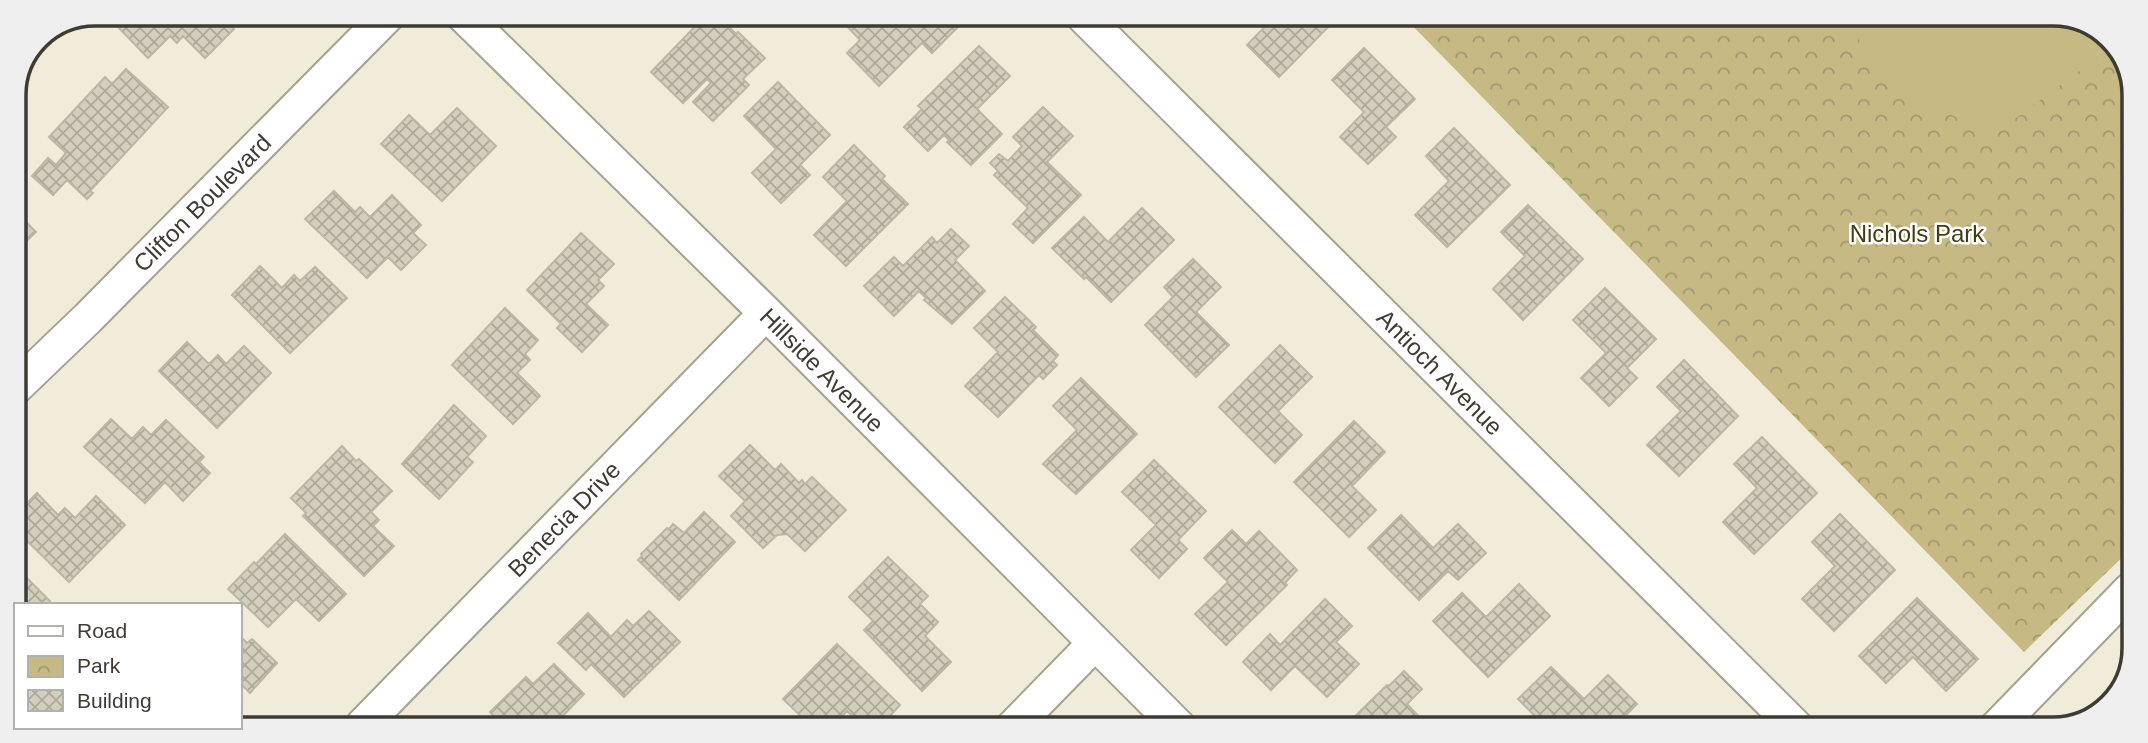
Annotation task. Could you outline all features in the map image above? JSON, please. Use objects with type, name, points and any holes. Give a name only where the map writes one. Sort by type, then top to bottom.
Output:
[{"type":"street","name":"Clifton Boulevard","points":[[26,377],[377,26]]},
{"type":"street","name":"Hillside Avenue","points":[[474,26],[766,313],[1169,717]]},
{"type":"street","name":"Antioch Avenue","points":[[1093,26],[1785,717]]},
{"type":"street","name":"Benecia Drive","points":[[371,717],[766,313]]},
{"type":"street","points":[[2007,717],[2122,598]]},
{"type":"street","points":[[1023,717],[1095,643]]},
{"type":"green space","name":"Nichols Park","points":[[1413,26],[2053,26],[2075,30],[2102,46],[2116,69],[2122,91],[2122,558],[2024,652]]},
{"type":"green space","points":[[1853,26],[2053,26],[2075,30],[2095,41],[2106,51],[1995,134],[1910,97],[1863,49]]},
{"type":"building","points":[[117,26],[231,26],[234,29],[205,58],[183,36],[177,43],[170,36],[148,58]]},
{"type":"building","points":[[695,26],[728,26],[765,58],[743,79],[749,85],[713,121],[693,102],[711,83],[707,79],[683,103],[651,72]]},
{"type":"building","points":[[847,26],[959,26],[932,53],[922,43],[879,86],[847,53],[860,40]]},
{"type":"building","points":[[1265,26],[1329,26],[1279,77],[1247,45]]},
{"type":"building","points":[[979,46],[1010,76],[977,109],[1002,134],[971,165],[947,142],[949,140],[944,135],[928,151],[904,127],[922,109],[918,106]]},
{"type":"building","points":[[1364,48],[1415,99],[1386,127],[1396,137],[1368,164],[1340,137],[1364,112],[1332,80]]},
{"type":"building","points":[[126,69],[168,107],[90,191],[93,193],[87,199],[67,180],[53,195],[32,176],[48,158],[56,165],[66,153],[49,137],[105,77],[112,84]]},
{"type":"building","points":[[778,82],[830,135],[800,165],[810,175],[781,203],[752,173],[776,149],[744,116]]},
{"type":"building","points":[[1043,107],[1073,136],[1047,162],[1081,195],[1033,243],[1013,224],[1028,208],[994,175],[998,171],[990,163],[999,154],[1008,161],[1022,146],[1013,137]]},
{"type":"building","points":[[457,108],[496,146],[442,201],[381,144],[409,115],[430,135]]},
{"type":"building","points":[[1454,128],[1510,185],[1447,247],[1415,215],[1449,181],[1426,156]]},
{"type":"building","points":[[854,145],[885,176],[882,179],[908,204],[846,266],[814,235],[847,201],[823,177]]},
{"type":"building","points":[[334,191],[355,212],[360,207],[370,217],[392,195],[421,225],[413,233],[426,245],[401,270],[388,257],[367,278],[305,219]]},
{"type":"building","points":[[1528,205],[1583,259],[1523,320],[1493,289],[1525,256],[1501,232]]},
{"type":"building","points":[[1142,208],[1174,240],[1111,302],[1052,248],[1084,217],[1108,242]]},
{"type":"building","points":[[26,222],[36,232],[26,242]]},
{"type":"building","points":[[951,229],[969,246],[955,260],[985,291],[952,324],[924,300],[926,298],[919,291],[894,316],[864,286],[894,257],[903,266],[932,237],[937,243]]},
{"type":"building","points":[[581,233],[614,264],[598,280],[604,286],[586,304],[608,325],[582,352],[557,328],[561,324],[527,290]]},
{"type":"building","points":[[1193,259],[1221,287],[1196,312],[1229,345],[1196,377],[1145,325],[1173,297],[1164,287]]},
{"type":"building","points":[[260,266],[282,288],[294,275],[300,281],[315,267],[347,298],[290,353],[232,295]]},
{"type":"building","points":[[1605,288],[1656,339],[1627,368],[1637,378],[1609,406],[1581,378],[1606,353],[1573,320]]},
{"type":"building","points":[[1005,297],[1036,327],[1033,330],[1058,355],[1053,361],[1057,365],[1043,379],[1039,375],[998,417],[965,386],[998,352],[974,328]]},
{"type":"building","points":[[505,308],[538,340],[525,354],[530,360],[517,373],[540,396],[513,424],[452,365]]},
{"type":"building","points":[[187,342],[209,364],[218,355],[226,364],[244,346],[271,373],[217,428],[159,371]]},
{"type":"building","points":[[1280,345],[1312,377],[1278,411],[1302,435],[1275,463],[1219,407]]},
{"type":"building","points":[[1684,360],[1738,416],[1679,476],[1647,445],[1681,411],[1657,387]]},
{"type":"building","points":[[1081,378],[1137,434],[1076,494],[1043,464],[1077,430],[1053,406]]},
{"type":"building","points":[[454,405],[486,436],[467,457],[473,462],[439,499],[402,464]]},
{"type":"building","points":[[111,419],[132,439],[143,427],[151,435],[166,420],[204,457],[199,462],[210,473],[183,501],[165,482],[145,503],[84,447]]},
{"type":"building","points":[[1354,421],[1385,452],[1352,486],[1376,510],[1349,537],[1294,482]]},
{"type":"building","points":[[1762,437],[1817,493],[1754,554],[1723,522],[1757,488],[1734,464]]},
{"type":"building","points":[[750,445],[775,470],[781,464],[799,483],[802,480],[805,484],[812,477],[846,510],[805,551],[787,534],[777,535],[763,548],[731,516],[745,501],[719,476]]},
{"type":"building","points":[[342,446],[392,491],[371,512],[379,520],[373,526],[394,546],[364,576],[303,516],[306,513],[291,498]]},
{"type":"building","points":[[1154,460],[1206,511],[1178,540],[1187,549],[1159,578],[1131,550],[1156,525],[1122,492]]},
{"type":"building","points":[[37,493],[58,515],[65,508],[75,518],[96,496],[125,525],[69,582],[26,540],[26,504]]},
{"type":"building","points":[[704,512],[735,542],[679,600],[638,560],[667,528],[673,524],[684,533]]},
{"type":"building","points":[[1840,514],[1895,570],[1834,631],[1802,599],[1835,566],[1812,542]]},
{"type":"building","points":[[1401,515],[1433,548],[1458,524],[1486,553],[1458,580],[1448,571],[1419,600],[1368,548]]},
{"type":"building","points":[[1232,530],[1246,544],[1259,531],[1297,570],[1285,583],[1287,585],[1226,645],[1195,614],[1228,582],[1204,558]]},
{"type":"building","points":[[285,534],[346,594],[319,621],[296,599],[268,627],[228,589]]},
{"type":"building","points":[[888,557],[928,596],[920,604],[938,622],[925,636],[951,662],[922,691],[864,630],[873,621],[849,597]]},
{"type":"building","points":[[26,577],[50,601],[26,603]]},
{"type":"building","points":[[1519,584],[1550,616],[1488,677],[1433,621],[1462,593],[1486,617]]},
{"type":"building","points":[[1917,598],[1978,659],[1946,691],[1913,657],[1886,683],[1859,656]]},
{"type":"building","points":[[1325,599],[1352,626],[1336,642],[1359,664],[1327,697],[1295,666],[1271,690],[1243,662],[1270,634],[1280,645]]},
{"type":"building","points":[[649,611],[680,642],[624,697],[591,664],[586,670],[558,643],[588,613],[611,637],[627,620],[633,626]]},
{"type":"building","points":[[242,638],[247,643],[252,639],[277,663],[250,693],[242,685]]},
{"type":"building","points":[[837,644],[900,705],[889,717],[853,717],[847,711],[841,717],[802,717],[783,699]]},
{"type":"building","points":[[554,664],[584,694],[562,717],[495,717],[490,712],[526,677],[533,684]]},
{"type":"building","points":[[1551,667],[1584,699],[1608,675],[1637,704],[1624,717],[1536,717],[1518,699]]},
{"type":"building","points":[[1404,671],[1422,689],[1407,704],[1419,717],[1354,717],[1387,685]]}]
